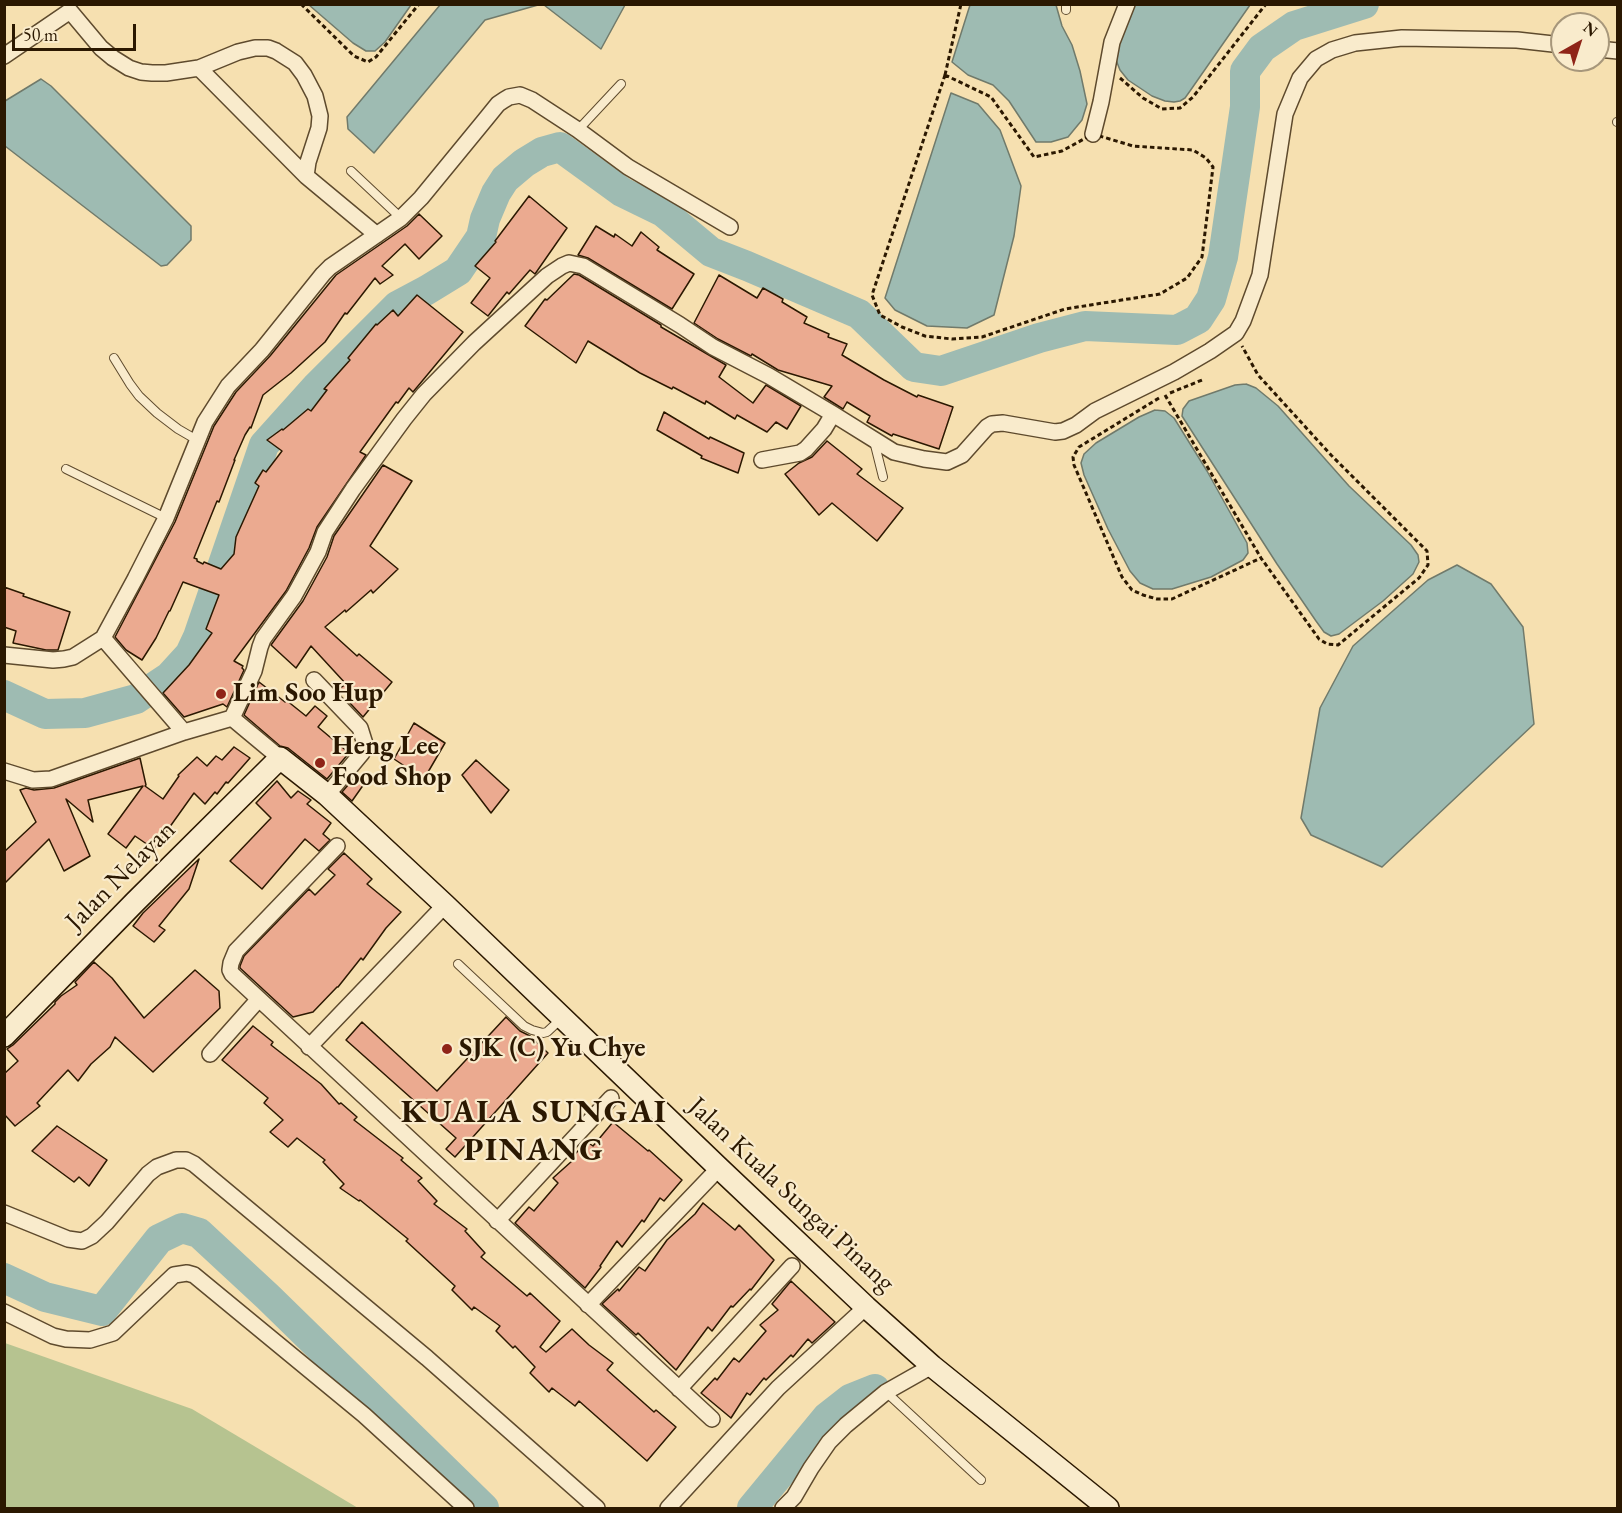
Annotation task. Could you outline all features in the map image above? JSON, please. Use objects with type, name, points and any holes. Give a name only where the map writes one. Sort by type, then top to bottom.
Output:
[{"type":"street","points":[[1093,134],[1112,42],[1127,4]]},
{"type":"street","points":[[4,56],[70,11],[101,48],[129,68],[141,72],[166,74],[199,68],[238,52],[262,48],[282,53],[295,63],[304,75],[315,96],[320,116],[306,176]]},
{"type":"street","points":[[4,771],[33,780],[51,779],[180,727],[232,718],[257,664],[264,639],[294,596],[318,552],[330,522],[384,446],[424,394],[498,320],[547,276],[562,266],[569,263],[583,266],[712,347],[768,376],[894,452],[947,462],[962,455],[992,424],[1003,423],[1048,432],[1064,431],[1077,425],[1095,411],[1183,367],[1236,333],[1243,321],[1260,275],[1286,114],[1300,78],[1316,59],[1355,44],[1402,38],[1517,40],[1550,44]]},
{"type":"street","points":[[199,68],[306,176],[377,235]]},
{"type":"street","points":[[4,655],[64,659],[73,657],[103,638],[166,518],[208,417],[228,386],[262,350],[323,274],[401,218],[421,198],[498,105],[509,97],[520,95],[526,97],[578,130],[628,167],[730,227]]},
{"type":"street","points":[[762,460],[806,450],[824,429],[833,414]]},
{"type":"street","points":[[103,638],[180,727]]},
{"type":"street","points":[[314,680],[360,728],[365,744],[362,753],[327,795]]},
{"type":"street","name":"Jalan Kuala Sungai Pinang","points":[[232,718],[327,795],[446,905],[866,1307],[932,1366],[1108,1509]]},
{"type":"street","name":"Jalan Nelayan","points":[[4,1036],[280,758]]},
{"type":"street","points":[[337,846],[236,951],[231,963],[232,974],[712,1419]]},
{"type":"street","points":[[309,1047],[446,905]]},
{"type":"street","points":[[210,1054],[258,1000]]},
{"type":"street","points":[[497,1221],[610,1098]]},
{"type":"street","points":[[4,1213],[68,1239],[82,1241],[92,1236],[107,1222],[156,1167],[176,1160],[186,1160],[194,1164],[427,1358],[597,1509]]},
{"type":"street","points":[[588,1305],[719,1168]]},
{"type":"street","points":[[680,1389],[792,1266]]},
{"type":"street","points":[[4,1312],[53,1336],[66,1340],[90,1341],[113,1333],[174,1275],[187,1273],[194,1275],[364,1415],[466,1509]]},
{"type":"street","points":[[668,1509],[778,1388],[866,1307]]},
{"type":"street","points":[[787,1505],[829,1442],[854,1418],[886,1392],[932,1366]]},
{"type":"lane","points":[[578,130],[621,84]]},
{"type":"lane","points":[[351,171],[401,218]]},
{"type":"lane","points":[[114,358],[139,396],[178,429],[197,440]]},
{"type":"lane","points":[[874,440],[883,477]]},
{"type":"lane","points":[[66,469],[166,518]]},
{"type":"lane","points":[[458,964],[524,1026],[532,1030],[547,1032],[564,1017]]},
{"type":"lane","points":[[886,1392],[981,1480]]},
{"type":"path","points":[[301,4],[354,56],[368,62],[376,57],[419,4]]},
{"type":"path","points":[[945,75],[991,97],[1034,157],[1062,151],[1093,134],[1133,146],[1193,150],[1206,158],[1213,167],[1202,257],[1187,278],[1160,294],[1065,309],[982,337],[952,339],[925,336],[880,315],[872,295],[945,75],[961,4]]},
{"type":"path","points":[[1108,69],[1143,98],[1162,109],[1180,108],[1193,97],[1266,4]]},
{"type":"path","points":[[1165,395],[1261,558],[1319,639],[1327,644],[1338,645],[1419,578],[1428,565],[1426,551],[1258,375],[1236,333]]},
{"type":"path","points":[[1202,380],[1165,395],[1079,447],[1073,457],[1074,465],[1122,577],[1132,590],[1156,599],[1172,599],[1261,558]]},
{"type":"green space","points":[[5,1343],[192,1409],[358,1508],[5,1508]]},
{"type":"water","points":[[309,5],[411,5],[385,42],[375,51],[366,51],[353,43]]},
{"type":"water","points":[[440,5],[538,5],[485,20],[374,153],[348,129],[347,117]]},
{"type":"water","points":[[544,5],[625,5],[601,49]]},
{"type":"water","points":[[970,5],[1056,5],[1062,26],[1072,45],[1087,104],[1082,120],[1068,137],[1051,142],[1036,142],[1009,101],[993,85],[968,75],[952,62]]},
{"type":"water","points":[[1133,5],[1250,5],[1185,98],[1174,102],[1152,96],[1128,80],[1120,70],[1116,60],[1122,30]]},
{"type":"water","points":[[41,79],[51,86],[191,226],[191,240],[167,265],[161,266],[5,146],[5,101]]},
{"type":"water","points":[[951,93],[978,104],[1000,130],[1021,186],[1014,236],[994,315],[967,328],[927,326],[895,310],[885,298]]},
{"type":"water","points":[[1246,384],[1256,388],[1278,406],[1349,486],[1411,545],[1418,555],[1419,562],[1413,574],[1383,601],[1339,634],[1331,636],[1324,632],[1316,621],[1182,416],[1183,409],[1189,401],[1235,385]]},
{"type":"water","points":[[1155,410],[1165,411],[1174,418],[1247,543],[1248,553],[1243,560],[1211,577],[1172,589],[1153,589],[1140,583],[1130,571],[1108,529],[1081,463],[1084,454],[1096,443]]},
{"type":"water","points":[[1457,565],[1491,584],[1523,627],[1534,724],[1382,867],[1311,835],[1301,818],[1320,708],[1353,646],[1428,580]]},
{"type":"building","points":[[529,196],[567,228],[535,274],[530,270],[509,294],[507,292],[488,316],[471,303],[490,278],[475,266],[496,242]]},
{"type":"building","points":[[419,214],[442,236],[419,259],[405,244],[382,266],[393,275],[380,284],[375,278],[347,314],[345,313],[325,342],[263,395],[251,428],[245,435],[234,460],[219,502],[217,501],[194,558],[203,564],[204,562],[221,569],[234,554],[236,537],[259,486],[255,483],[263,470],[266,472],[282,451],[267,440],[308,409],[311,411],[327,390],[324,389],[350,360],[348,358],[376,324],[393,310],[398,316],[417,295],[463,332],[413,392],[409,388],[398,403],[396,402],[360,452],[366,455],[317,527],[309,548],[286,591],[234,661],[243,666],[244,670],[227,707],[223,704],[184,717],[163,693],[189,665],[212,633],[206,629],[219,595],[183,582],[156,638],[142,660],[126,650],[115,637],[175,522],[214,426],[236,392],[270,356],[336,275],[407,226]]},
{"type":"building","points":[[596,226],[614,237],[615,234],[632,246],[641,232],[659,247],[657,250],[694,274],[672,309],[588,258],[578,255]]},
{"type":"building","points":[[574,274],[726,365],[719,377],[753,403],[766,385],[801,406],[787,429],[776,422],[767,432],[737,415],[735,419],[706,401],[705,404],[640,373],[588,341],[576,363],[525,326],[545,299],[547,300]]},
{"type":"building","points":[[719,275],[757,298],[763,288],[783,299],[782,302],[807,317],[804,323],[829,334],[828,337],[847,344],[842,355],[917,397],[918,395],[953,407],[939,449],[893,434],[892,436],[867,422],[870,416],[847,402],[843,409],[824,397],[832,386],[778,370],[752,354],[751,356],[718,339],[694,323]]},
{"type":"building","points":[[664,412],[709,439],[710,437],[744,453],[738,473],[701,458],[702,456],[657,430]]},
{"type":"building","points":[[827,441],[862,469],[857,474],[903,508],[877,541],[832,503],[819,515],[785,474],[799,463],[812,457]]},
{"type":"building","points":[[383,465],[412,481],[370,546],[398,569],[373,593],[371,590],[325,627],[357,656],[359,654],[392,682],[363,717],[348,701],[352,697],[339,689],[346,684],[311,646],[296,668],[271,645],[303,601],[327,557],[334,536]]},
{"type":"building","points":[[4,587],[70,612],[58,650],[46,650],[13,643],[16,631],[4,627]]},
{"type":"building","points":[[259,682],[306,716],[315,706],[327,716],[318,727],[349,753],[327,779],[288,748],[280,746],[244,715]]},
{"type":"building","points":[[414,723],[445,743],[424,779],[394,759]]},
{"type":"building","points":[[234,747],[250,758],[205,804],[194,793],[154,849],[135,836],[126,848],[108,834],[143,786],[88,800],[93,822],[66,799],[90,856],[64,871],[49,839],[4,884],[4,852],[36,822],[20,790],[54,788],[140,758],[145,786],[163,799],[178,775],[197,757],[207,766],[216,756],[222,760]]},
{"type":"building","points":[[476,760],[509,790],[491,813],[462,775]]},
{"type":"building","points":[[355,777],[364,784],[352,801],[342,792]]},
{"type":"building","points":[[277,781],[291,798],[298,791],[311,800],[307,804],[331,823],[323,834],[330,840],[319,851],[305,839],[262,889],[230,861],[271,818],[256,803]]},
{"type":"building","points":[[344,853],[372,879],[367,884],[401,912],[386,928],[363,960],[361,958],[338,987],[313,1012],[293,1017],[240,966],[244,956],[309,889],[315,895],[335,875],[328,869]]},
{"type":"building","points":[[199,859],[189,889],[159,926],[165,930],[154,942],[133,926],[143,913]]},
{"type":"building","points":[[94,962],[112,978],[144,1018],[195,970],[219,991],[220,1008],[153,1072],[115,1037],[110,1047],[91,1064],[78,1081],[68,1070],[37,1103],[40,1106],[15,1126],[4,1114],[4,1074],[18,1061],[7,1049],[61,996],[77,985],[75,982]]},
{"type":"building","points":[[506,1017],[548,1053],[455,1157],[446,1149],[456,1138],[346,1040],[362,1022],[437,1091]]},
{"type":"building","points":[[253,1026],[273,1042],[271,1045],[321,1084],[339,1104],[341,1103],[357,1117],[354,1120],[403,1158],[401,1160],[422,1178],[418,1181],[437,1201],[434,1204],[467,1229],[465,1231],[485,1253],[481,1257],[527,1296],[530,1293],[560,1321],[540,1347],[546,1352],[572,1329],[613,1363],[607,1370],[654,1412],[656,1410],[676,1427],[647,1461],[579,1401],[575,1406],[552,1388],[549,1392],[530,1373],[535,1367],[515,1346],[513,1348],[496,1331],[500,1326],[474,1307],[472,1310],[452,1290],[455,1286],[406,1241],[408,1239],[360,1200],[340,1188],[344,1184],[323,1162],[325,1160],[297,1138],[288,1147],[270,1132],[283,1120],[264,1103],[268,1098],[222,1060]]},
{"type":"building","points":[[613,1122],[682,1180],[664,1201],[660,1198],[644,1222],[642,1220],[622,1247],[617,1241],[585,1288],[515,1223],[529,1207],[534,1211],[558,1183],[553,1178],[572,1161],[570,1159],[587,1142],[593,1146]]},
{"type":"building","points":[[57,1126],[107,1160],[89,1186],[79,1177],[74,1182],[32,1151]]},
{"type":"building","points":[[703,1203],[735,1230],[739,1225],[774,1260],[751,1290],[733,1307],[731,1306],[712,1331],[708,1327],[676,1370],[638,1333],[636,1335],[602,1304],[618,1289],[619,1291],[639,1267],[645,1271],[667,1240],[695,1214]]},
{"type":"building","points":[[791,1281],[835,1322],[812,1343],[808,1339],[793,1357],[791,1355],[766,1380],[764,1378],[750,1395],[747,1393],[731,1418],[701,1393],[715,1378],[717,1380],[734,1358],[739,1362],[766,1331],[760,1325],[778,1310],[772,1304]]},
{"type":"waterway","points":[[4,695],[45,714],[85,713],[136,699],[169,677],[190,654],[198,637],[264,445],[317,386],[397,306],[458,271],[481,237],[485,219],[505,179],[542,152],[560,147],[622,192],[663,212],[711,252],[859,314],[914,367],[941,371],[1039,338],[1085,326],[1177,330],[1198,319],[1211,299],[1223,257],[1245,107],[1245,71],[1262,48],[1294,26],[1364,4]]},
{"type":"waterway","points":[[4,1278],[45,1297],[102,1311],[159,1239],[182,1228],[199,1233],[268,1297],[484,1508]]},
{"type":"waterway","points":[[752,1508],[827,1417],[850,1399],[875,1389]]},
{"type":"place","name":"Lim Soo Hup","points":[[221,694]]},
{"type":"place","name":"Heng Lee Food Shop","points":[[320,763]]},
{"type":"place","name":"SJK (C) Yu Chye","points":[[447,1049]]},
{"type":"district","name":"KUALA SUNGAI PINANG","points":[[534,1132]]}]
